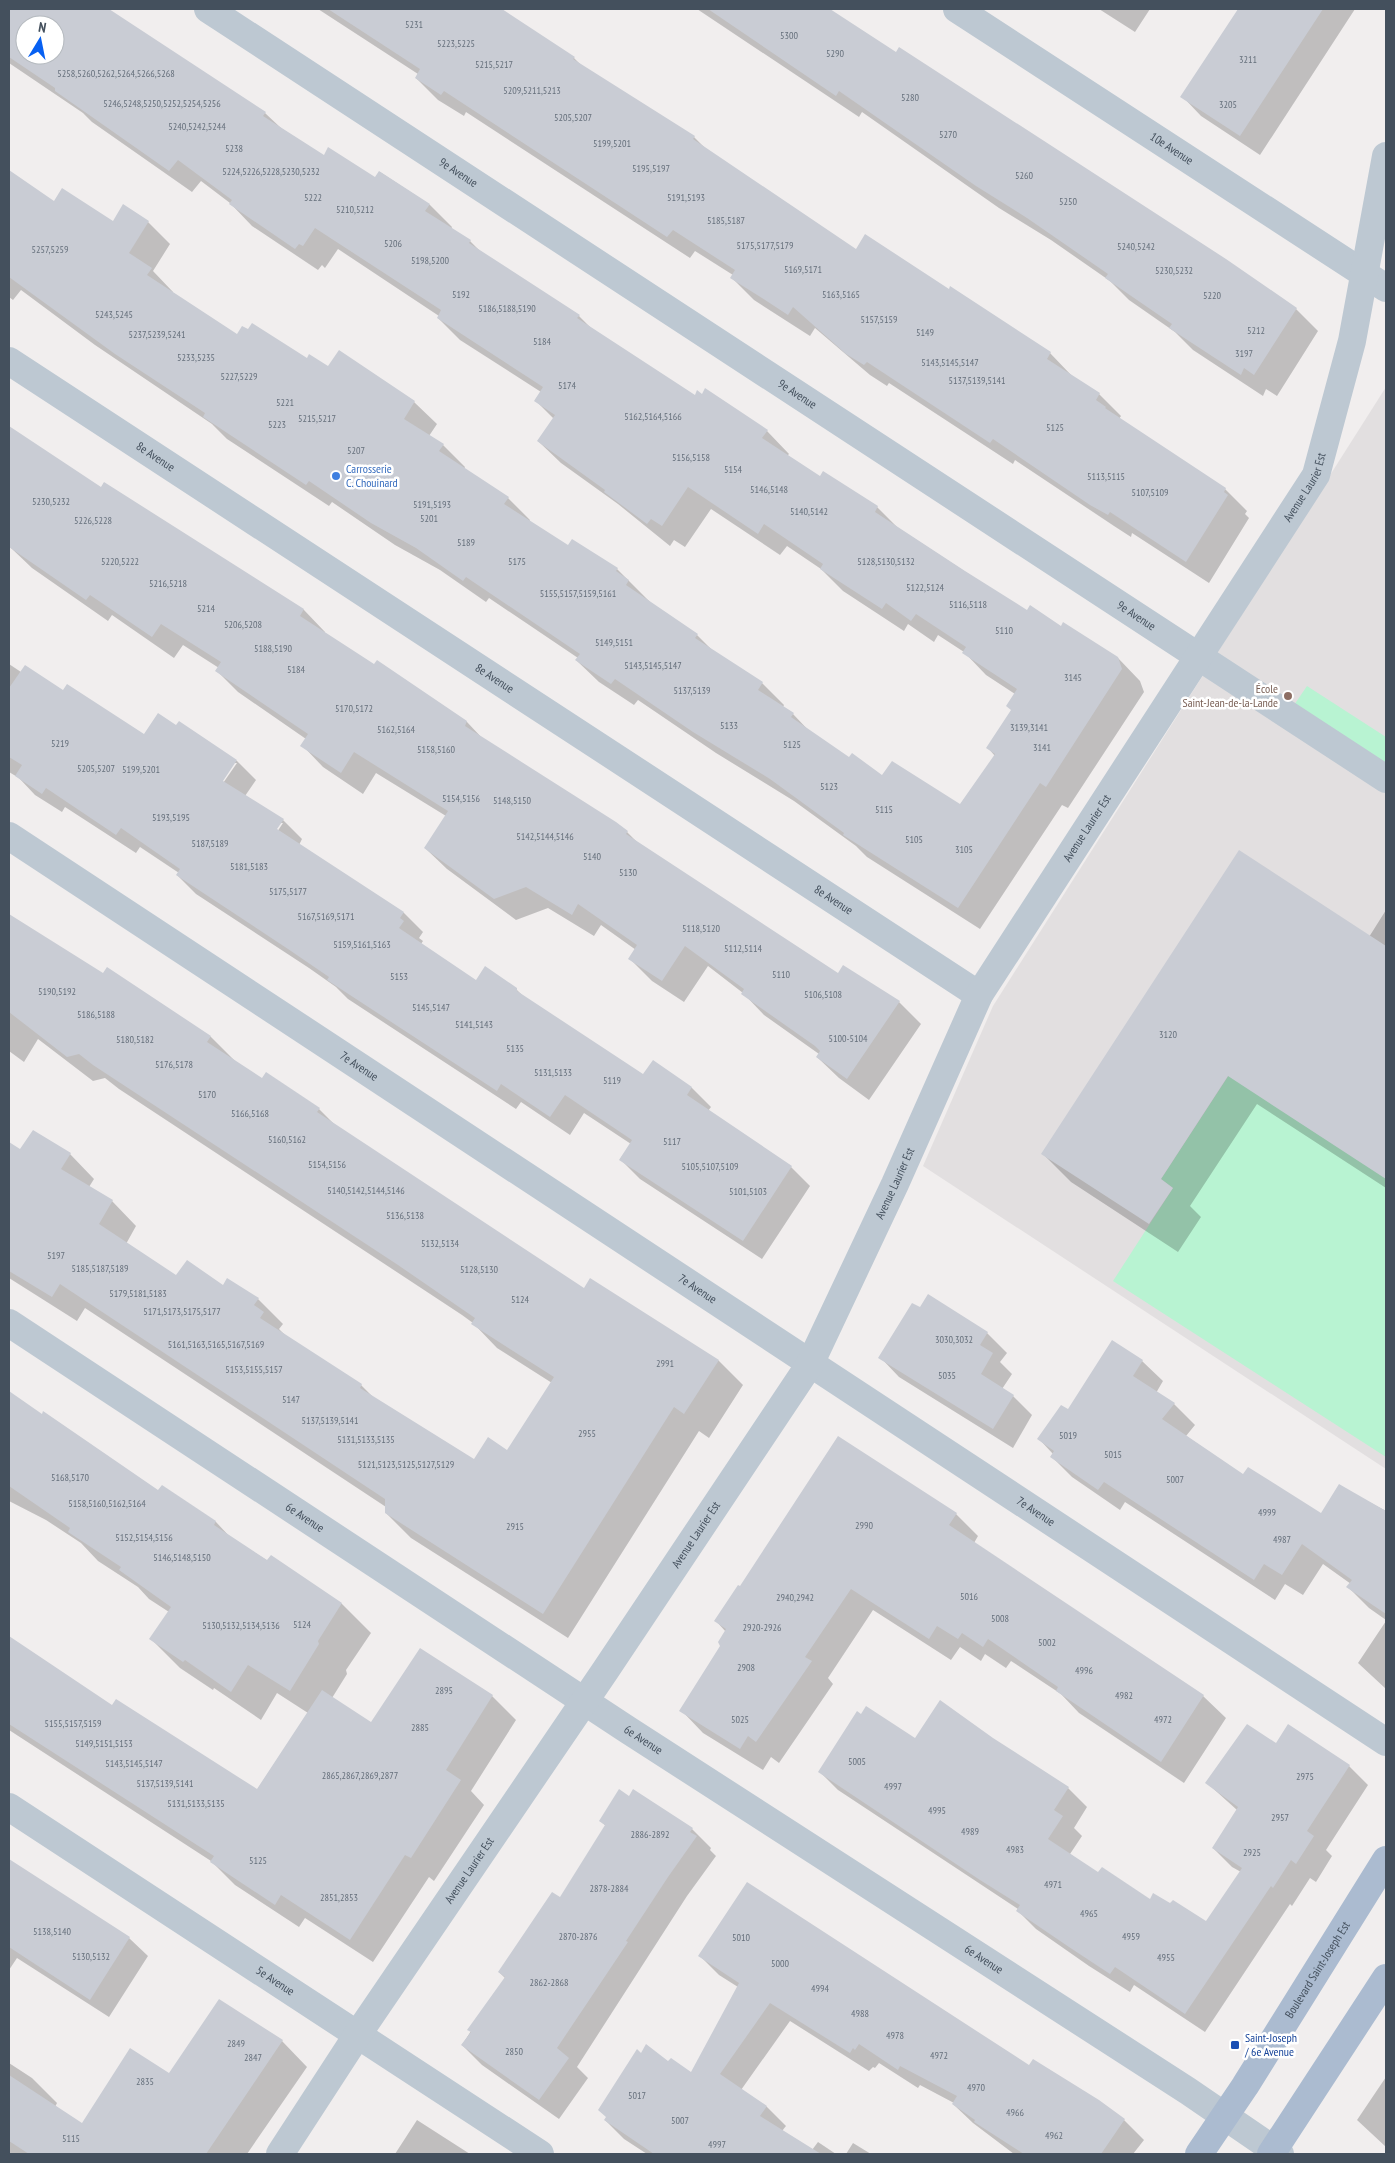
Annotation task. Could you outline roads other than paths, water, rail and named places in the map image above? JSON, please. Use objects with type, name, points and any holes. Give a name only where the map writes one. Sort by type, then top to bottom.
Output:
[{"type":"main road","name":"Boulevard Saint-Joseph Est","points":[[1199,2154],[1225,2117],[1386,1860]]},
{"type":"main road","points":[[1275,2153],[1386,1978]]},
{"type":"street","name":"9e Avenue","points":[[208,9],[1386,779]]},
{"type":"street","name":"10e Avenue","points":[[957,9],[1375,281]]},
{"type":"street","name":"Avenue Laurier Est","points":[[280,2154],[358,2034],[810,1364],[895,1184],[979,995],[1316,475],[1352,341],[1375,281],[1386,156]]},
{"type":"street","name":"8e Avenue","points":[[9,361],[979,995]]},
{"type":"street","name":"7e Avenue","points":[[9,836],[1386,1742]]},
{"type":"street","name":"6e Avenue","points":[[9,1323],[584,1701],[1225,2117],[1275,2153]]},
{"type":"street","name":"5e Avenue","points":[[9,1807],[540,2154]]},
{"type":"place","name":"Carrosserie C. Chouinard","points":[[336,476]]},
{"type":"place","name":"École Saint-Jean-de-la-Lande","points":[[1288,696]]},
{"type":"place","name":"Saint-Joseph / 6e Avenue","points":[[1235,2045]]}]
